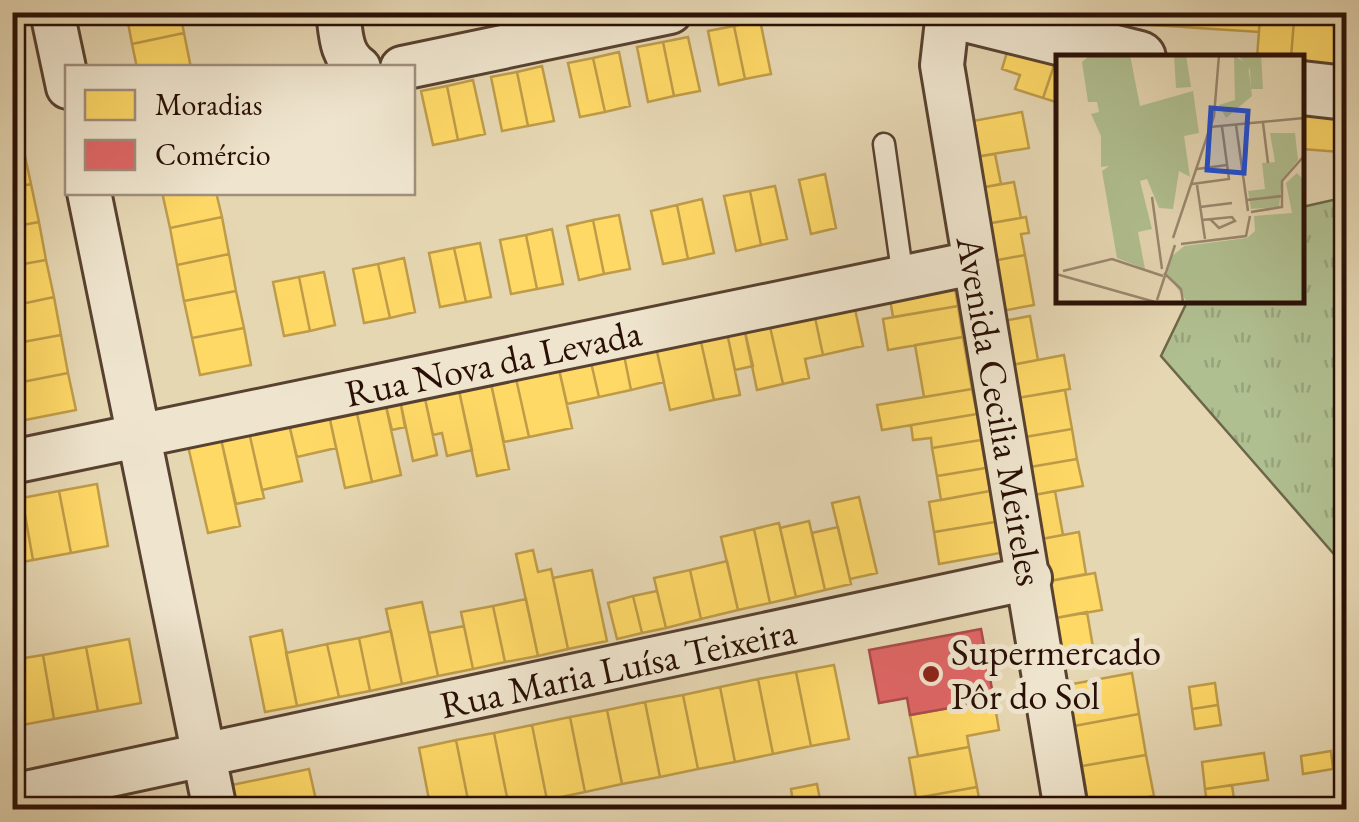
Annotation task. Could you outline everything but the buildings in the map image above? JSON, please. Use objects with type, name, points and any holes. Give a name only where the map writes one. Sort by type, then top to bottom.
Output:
[{"type":"street","points":[[52,12],[65,73]]},
{"type":"street","points":[[338,12],[343,48],[354,65]]},
{"type":"street","points":[[415,65],[670,12]]},
{"type":"street","points":[[951,12],[1127,55]]},
{"type":"street","name":"Avenida Cecilia Meireles","points":[[951,12],[942,65],[1066,810]]},
{"type":"street","points":[[1304,88],[1346,94]]},
{"type":"street","points":[[91,195],[216,810]]},
{"type":"street","name":"Rua Nova da Levada","points":[[12,462],[973,264]]},
{"type":"street","name":"Rua Maria Luísa Teixeira","points":[[12,796],[1030,578]]},
{"type":"lane","points":[[884,144],[903,278]]},
{"type":"green space","points":[[1346,197],[1346,568],[1161,356],[1187,302],[1304,302],[1304,207]]},
{"type":"place","name":"Supermercado Pôr do Sol","points":[[931,674]]}]
